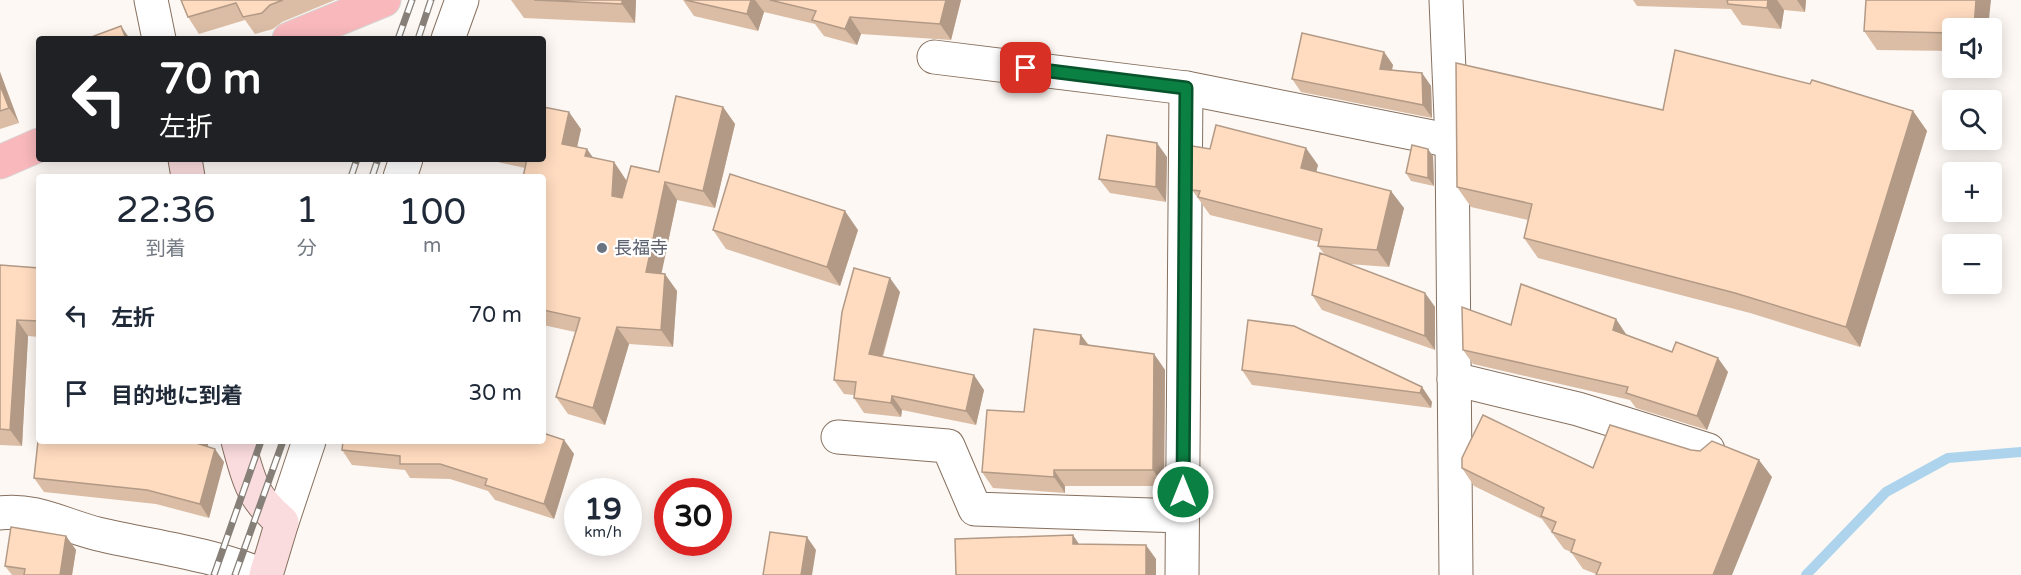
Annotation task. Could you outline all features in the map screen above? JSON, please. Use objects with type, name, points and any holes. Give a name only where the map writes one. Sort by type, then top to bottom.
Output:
[{"type":"main road","points":[[296,36],[384,0]]},
{"type":"main road","points":[[0,162],[36,146]]},
{"type":"main road","points":[[238,444],[248,480],[261,506],[282,522],[264,575]]},
{"type":"street","points":[[151,0],[158,36]]},
{"type":"street","points":[[449,36],[462,0]]},
{"type":"street","points":[[1446,0],[1452,141],[1456,575]]},
{"type":"street","points":[[934,57],[1186,88],[1452,141]]},
{"type":"street","points":[[1182,575],[1186,88]]},
{"type":"street","points":[[1454,379],[1578,409],[1708,450]]},
{"type":"street","points":[[838,437],[948,446],[975,509],[1182,516]]},
{"type":"street","points":[[282,522],[308,444]]},
{"type":"street","points":[[0,513],[34,513],[96,533],[220,559],[264,575]]},
{"type":"building","points":[[181,0],[283,0],[270,5],[262,13],[243,17],[236,3],[188,17]]},
{"type":"building","points":[[534,0],[622,0],[622,4]]},
{"type":"building","points":[[685,0],[751,0],[747,14]]},
{"type":"building","points":[[770,0],[946,0],[940,24],[850,17],[845,29],[812,20],[816,11]]},
{"type":"building","points":[[1727,0],[1768,0],[1767,8],[1728,4]]},
{"type":"building","points":[[1866,0],[1976,0],[1975,18],[1942,18],[1942,33],[1864,31]]},
{"type":"building","points":[[121,26],[125,36],[94,36]]},
{"type":"building","points":[[1302,33],[1384,52],[1380,69],[1422,73],[1423,105],[1292,79]]},
{"type":"building","points":[[1675,50],[1810,84],[1812,80],[1913,111],[1846,327],[1735,293],[1524,238],[1532,204],[1457,187],[1456,63],[1663,110]]},
{"type":"building","points":[[0,85],[9,108],[0,111]]},
{"type":"building","points":[[676,96],[723,107],[703,191],[665,182],[646,272],[665,274],[661,330],[617,327],[593,408],[556,397],[580,318],[546,311],[546,174],[524,174],[526,162],[546,162],[546,108],[569,112],[562,144],[587,149],[585,156],[614,162],[612,196],[622,198],[631,166],[659,172]]},
{"type":"building","points":[[1216,125],[1306,148],[1301,168],[1391,191],[1377,250],[1318,246],[1322,229],[1198,197],[1200,191],[1192,190],[1192,146],[1210,149]]},
{"type":"building","points":[[1107,135],[1157,143],[1156,187],[1099,179]]},
{"type":"building","points":[[1412,145],[1428,149],[1428,178],[1406,173]]},
{"type":"building","points":[[730,174],[845,211],[827,267],[713,230]]},
{"type":"building","points":[[1320,253],[1425,293],[1425,336],[1312,295]]},
{"type":"building","points":[[0,265],[36,268],[36,321],[17,320],[10,430],[0,429]]},
{"type":"building","points":[[854,268],[890,278],[869,354],[974,375],[966,411],[892,396],[891,403],[854,398],[856,382],[834,380],[842,312]]},
{"type":"building","points":[[1521,284],[1616,319],[1613,330],[1672,352],[1676,342],[1718,358],[1697,416],[1626,393],[1628,387],[1463,350],[1462,307],[1511,325]]},
{"type":"building","points":[[1248,320],[1294,326],[1422,387],[1420,393],[1242,370]]},
{"type":"building","points":[[1034,329],[1081,335],[1080,344],[1154,354],[1153,470],[1054,470],[1054,477],[982,472],[987,410],[1024,412]]},
{"type":"building","points":[[1483,415],[1593,468],[1610,425],[1691,450],[1700,451],[1712,441],[1759,460],[1713,575],[1596,575],[1601,563],[1571,552],[1575,540],[1552,532],[1556,522],[1541,516],[1544,508],[1462,468],[1462,458]]},
{"type":"building","points":[[546,434],[564,440],[544,504],[485,485],[487,479],[440,464],[400,464],[400,456],[342,450],[343,444],[546,444]]},
{"type":"building","points":[[38,444],[199,444],[215,449],[200,504],[147,490],[34,478]]},
{"type":"building","points":[[11,527],[66,536],[60,575],[24,575],[25,569],[5,566]]},
{"type":"building","points":[[770,532],[807,537],[801,575],[763,575]]},
{"type":"building","points":[[1073,535],[1073,544],[1146,545],[1146,575],[956,575],[955,539]]},
{"type":"waterway","points":[[1806,575],[1886,492],[1948,458],[2021,452]]},
{"type":"railway","points":[[399,36],[412,0]]},
{"type":"railway","points":[[419,36],[431,0]]},
{"type":"railway","points":[[352,174],[356,162]]},
{"type":"railway","points":[[373,174],[377,162]]},
{"type":"railway","points":[[214,575],[260,444]]},
{"type":"railway","points":[[235,575],[282,444]]},
{"type":"place","name":"長福寺","points":[[602,248]]},
{"type":"route","points":[[1026,68],[1186,88],[1183,492]]}]
